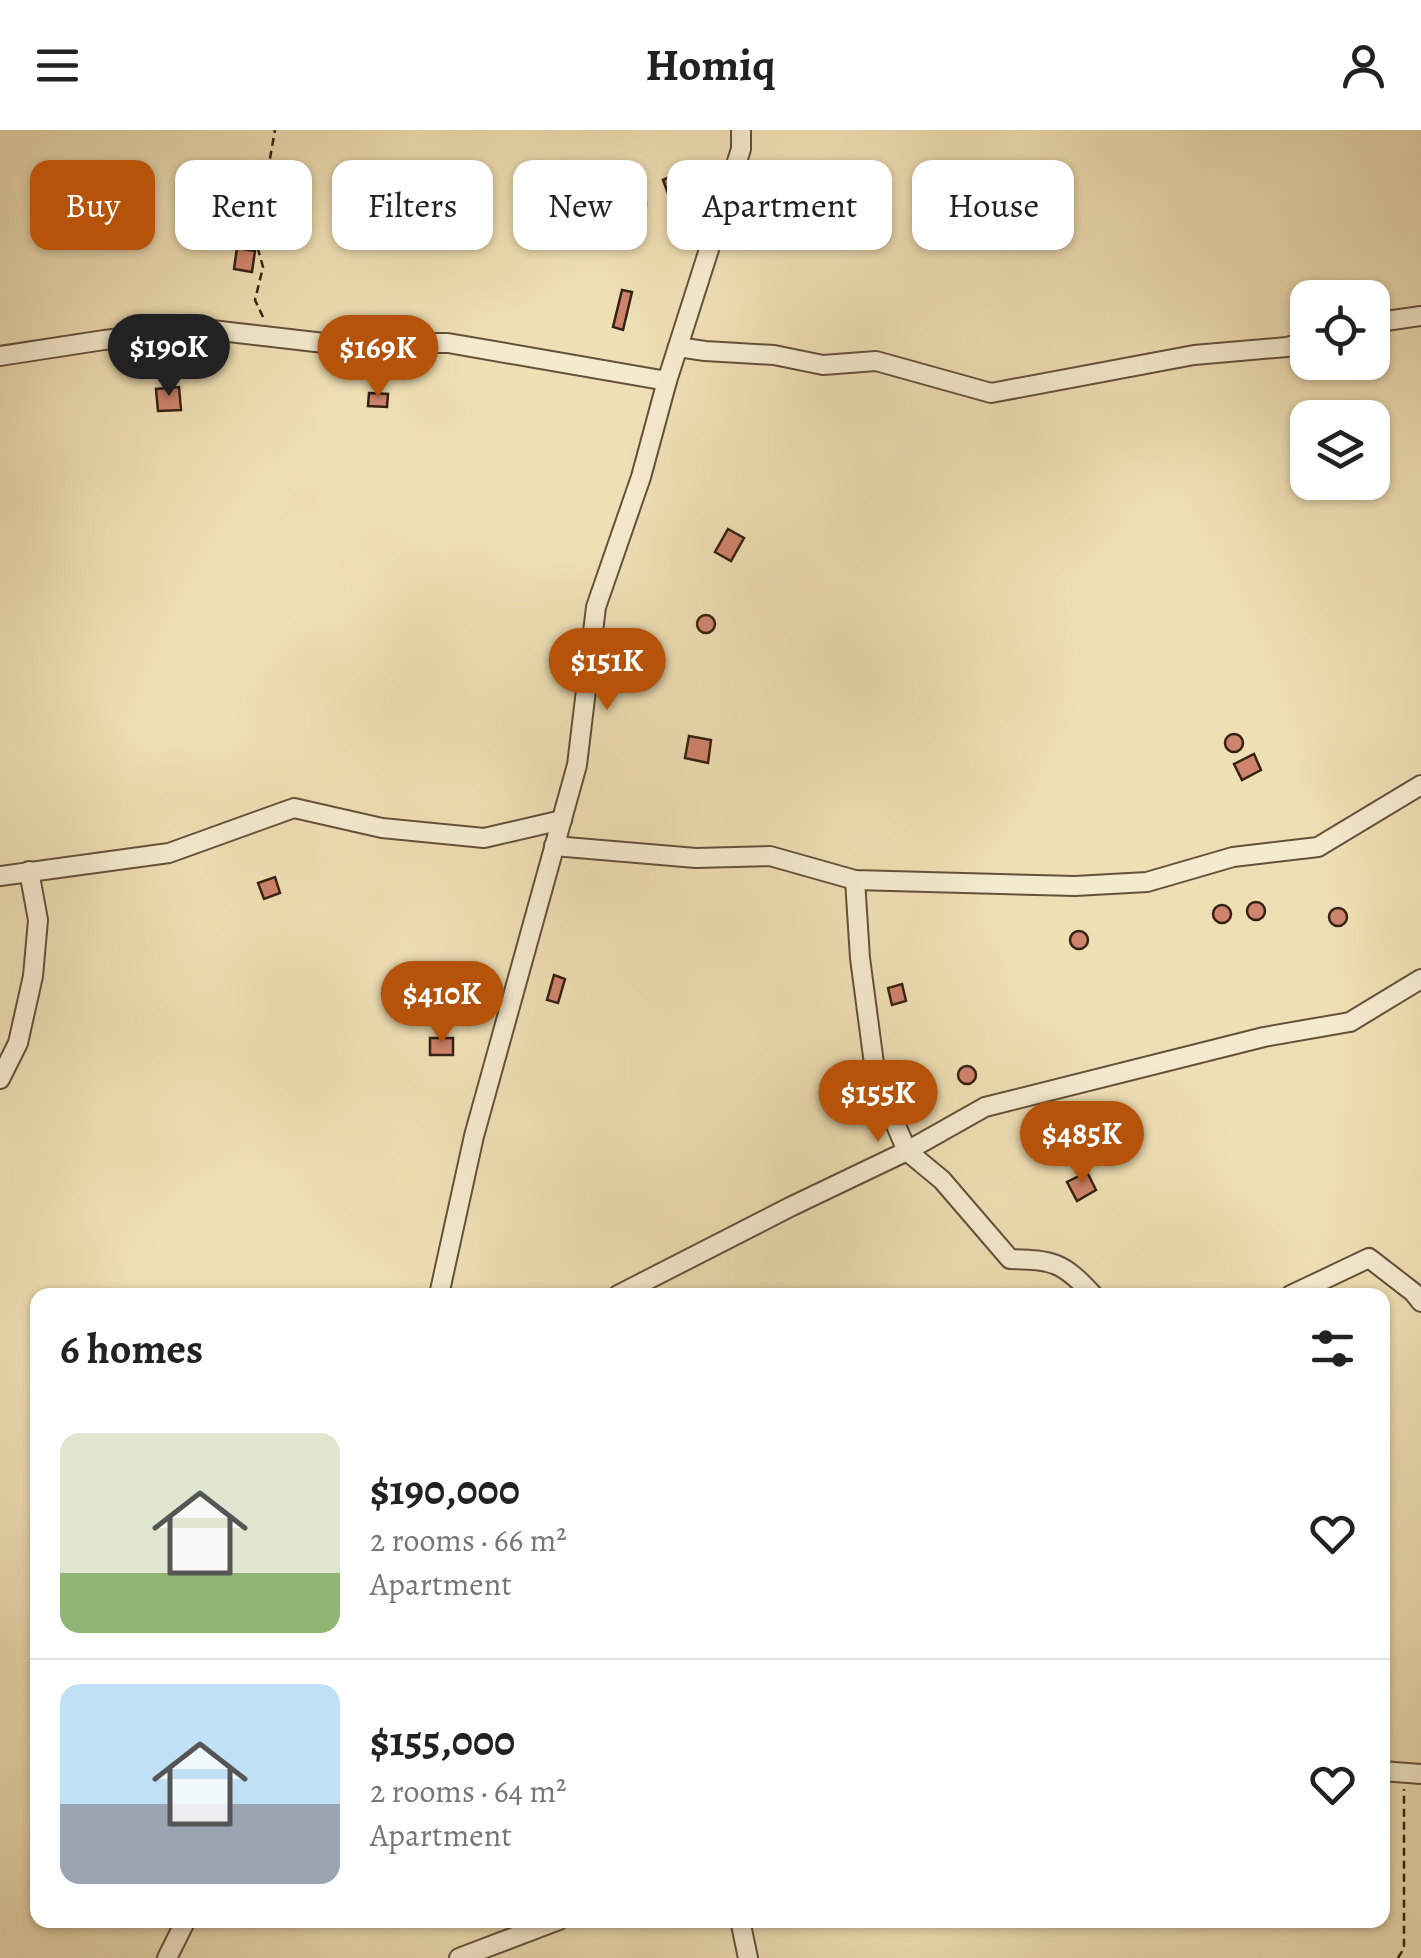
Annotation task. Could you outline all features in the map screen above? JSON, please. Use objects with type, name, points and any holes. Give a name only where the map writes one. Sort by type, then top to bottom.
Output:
[{"type":"street","points":[[441,1288],[474,1136],[577,765],[596,607],[641,477],[666,382],[741,149],[741,130]]},
{"type":"street","points":[[1390,321],[1421,316]]},
{"type":"street","points":[[0,356],[203,329],[324,342],[448,343],[666,382]]},
{"type":"street","points":[[678,347],[774,355],[823,365],[876,361],[991,393],[1194,354],[1290,346]]},
{"type":"street","points":[[554,846],[696,858],[770,856],[854,880],[1076,886],[1148,882],[1234,857],[1318,847],[1421,785]]},
{"type":"street","points":[[0,876],[169,853],[294,808],[382,828],[484,838],[562,820]]},
{"type":"street","points":[[0,1079],[18,1043],[33,976],[38,920],[29,872]]},
{"type":"street","points":[[854,880],[876,1079],[908,1152],[942,1180],[1010,1259],[1050,1260],[1087,1288]]},
{"type":"street","points":[[632,1288],[908,1152],[985,1108],[1264,1037],[1350,1022],[1421,978]]},
{"type":"street","points":[[1307,1288],[1369,1258],[1421,1302]]},
{"type":"street","points":[[167,1958],[182,1928]]},
{"type":"street","points":[[459,1958],[537,1928]]},
{"type":"street","points":[[742,1928],[748,1958]]},
{"type":"path","points":[[271,337],[255,300],[263,267],[248,226],[250,195],[269,164],[274,130]]},
{"type":"path","points":[[1398,1958],[1404,1948],[1413,1773]]},
{"type":"building","points":[[237,250],[255,251],[252,272],[234,269]]},
{"type":"building","points":[[622,290],[632,292],[623,330],[613,327]]},
{"type":"building","points":[[179,387],[181,410],[158,411],[156,389]]},
{"type":"building","points":[[369,393],[388,394],[387,407],[368,406]]},
{"type":"building","points":[[728,529],[744,538],[731,561],[715,552]]},
{"type":"building","points":[[706,615],[713,617],[713,631],[706,633],[699,631],[697,624],[699,617]]},
{"type":"building","points":[[1234,734],[1241,736],[1241,750],[1234,752],[1227,750],[1225,743],[1227,736]]},
{"type":"building","points":[[689,736],[711,740],[708,763],[685,758]]},
{"type":"building","points":[[1254,754],[1261,770],[1242,780],[1234,764]]},
{"type":"building","points":[[275,877],[280,893],[264,899],[258,883]]},
{"type":"building","points":[[1256,902],[1263,904],[1263,918],[1256,920],[1249,918],[1247,911],[1249,904]]},
{"type":"building","points":[[1222,905],[1229,907],[1229,921],[1222,923],[1215,921],[1213,914],[1215,907]]},
{"type":"building","points":[[1338,908],[1345,910],[1345,924],[1338,926],[1331,924],[1329,917],[1331,910]]},
{"type":"building","points":[[1079,931],[1086,933],[1086,947],[1079,949],[1072,947],[1070,940],[1072,933]]},
{"type":"building","points":[[554,975],[565,979],[558,1003],[547,1000]]},
{"type":"building","points":[[902,984],[906,1001],[892,1005],[888,988]]},
{"type":"building","points":[[430,1038],[453,1038],[453,1055],[430,1055]]},
{"type":"building","points":[[967,1066],[974,1068],[974,1082],[967,1084],[960,1082],[958,1075],[960,1068]]},
{"type":"building","points":[[849,1079],[856,1081],[856,1095],[849,1097],[842,1095],[840,1088],[842,1081]]},
{"type":"building","points":[[1087,1172],[1096,1190],[1077,1201],[1067,1182]]}]
